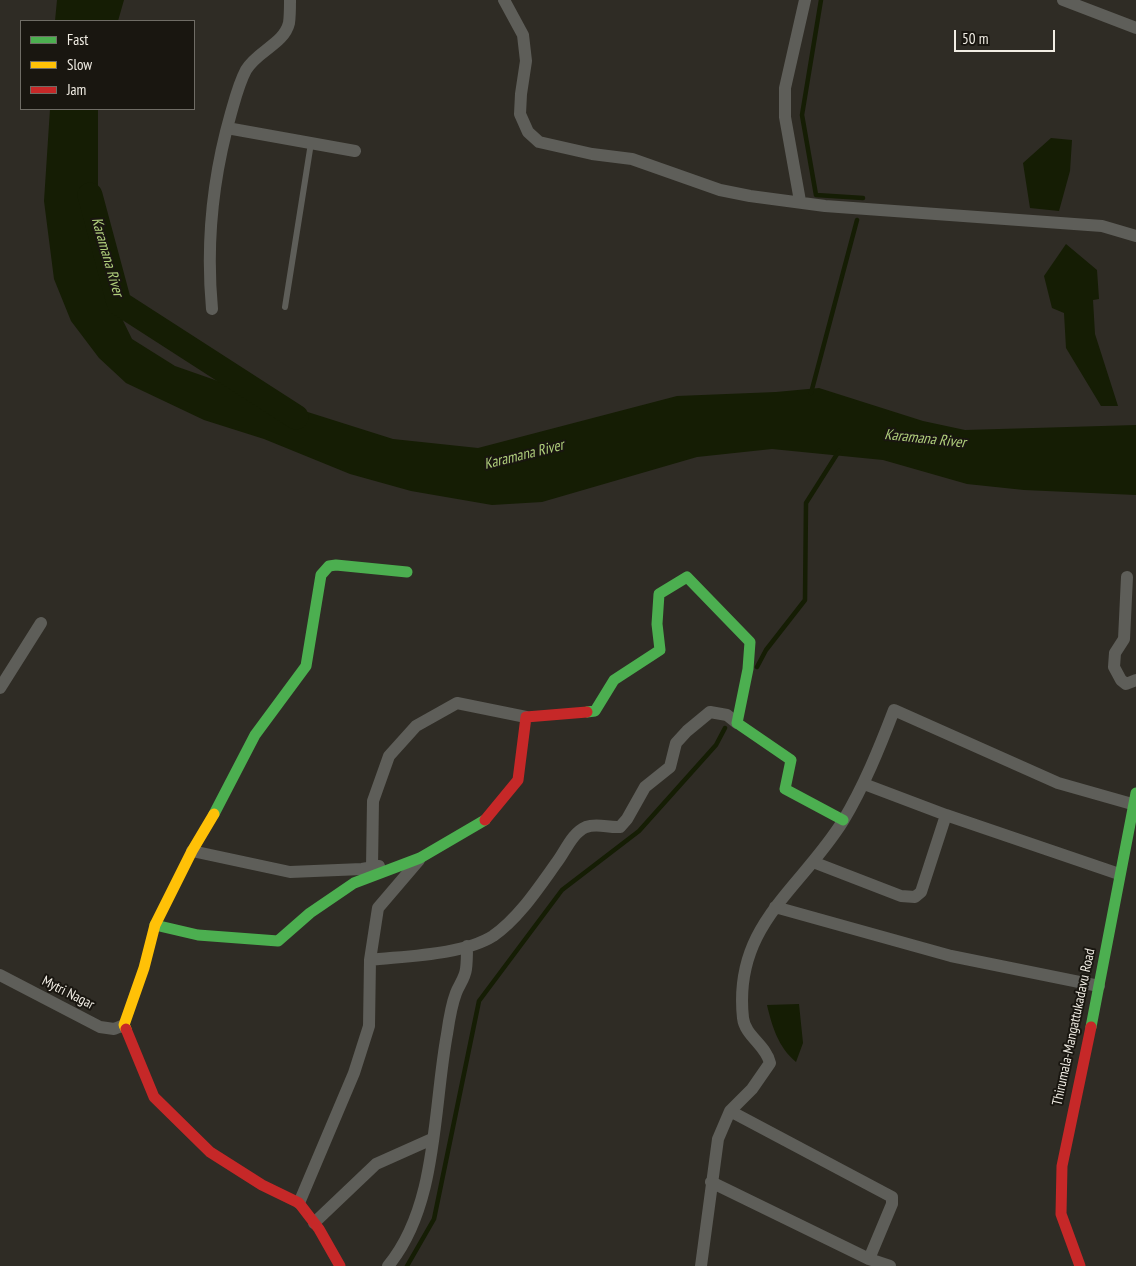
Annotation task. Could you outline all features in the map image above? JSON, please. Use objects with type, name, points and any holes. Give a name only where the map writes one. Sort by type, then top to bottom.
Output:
[{"type":"street","points":[[212,309],[209,274],[213,212],[220,152],[246,69],[264,49],[284,34],[289,23],[290,0]]},
{"type":"street","points":[[504,0],[523,35],[526,61],[520,114],[528,132],[539,142],[592,154],[632,159],[720,190],[750,196],[800,201],[826,206],[1102,226],[1136,236]]},
{"type":"street","points":[[800,201],[784,117],[785,88],[805,0]]},
{"type":"street","points":[[1063,0],[1136,28]]},
{"type":"street","points":[[227,128],[355,151]]},
{"type":"street","points":[[340,1266],[314,1223],[299,1203],[262,1185],[210,1152],[154,1097],[124,1025],[144,968],[155,925],[192,851],[225,796],[255,735],[306,666],[321,574],[329,566],[336,565],[407,572]]},
{"type":"street","points":[[372,867],[373,801],[389,756],[416,726],[457,703],[526,717],[595,711],[614,680],[660,650],[657,624],[658,594],[687,577],[701,589],[750,642],[748,669],[737,723]]},
{"type":"street","points":[[1127,577],[1124,638],[1115,653],[1114,667],[1120,680],[1126,684],[1136,680]]},
{"type":"street","points":[[0,688],[41,624]]},
{"type":"street","points":[[701,1266],[718,1139],[730,1111],[752,1089],[770,1062],[768,1054],[752,1036],[744,1020],[742,981],[755,938],[775,907],[813,862],[843,820],[864,784],[894,710],[1058,783],[1134,799]]},
{"type":"street","points":[[370,960],[467,946],[492,936],[514,917],[558,861],[571,840],[586,827],[598,825],[620,827],[627,819],[645,787],[670,767],[676,743],[710,712],[727,715],[791,760],[785,789],[843,820]]},
{"type":"street","points":[[155,925],[198,935],[278,941],[310,913],[354,883],[420,858],[483,823],[518,780],[526,717]]},
{"type":"street","points":[[864,784],[946,815],[1119,874]]},
{"type":"street","name":"Thirumala-Mangattukadavu Road","points":[[1080,1266],[1061,1214],[1062,1166],[1100,986],[1134,799]]},
{"type":"street","points":[[813,862],[901,896],[915,898],[921,892],[946,815]]},
{"type":"street","points":[[192,851],[290,872],[372,867],[420,858]]},
{"type":"street","points":[[299,1203],[354,1073],[369,1026],[370,960],[378,908],[420,858]]},
{"type":"street","points":[[775,907],[950,956],[1100,986]]},
{"type":"street","points":[[388,1266],[400,1251],[412,1229],[424,1196],[451,1012],[456,991],[466,970],[467,946]]},
{"type":"street","name":"Mytri Nagar","points":[[0,975],[100,1027],[114,1029],[124,1025]]},
{"type":"street","points":[[730,1111],[892,1197],[892,1204],[869,1258]]},
{"type":"street","points":[[314,1223],[371,1167],[432,1139]]},
{"type":"street","points":[[711,1182],[869,1258],[890,1266]]},
{"type":"lane","points":[[285,306],[311,143]]},
{"type":"water","points":[[57,0],[124,0],[118,20],[55,20]]},
{"type":"water","points":[[50,110],[98,110],[98,216],[105,284],[132,339],[175,366],[295,408],[393,439],[478,448],[677,396],[776,392],[819,388],[923,421],[965,430],[1136,425],[1136,495],[1024,490],[967,484],[883,460],[772,449],[697,457],[542,502],[492,505],[411,491],[350,474],[264,439],[204,420],[126,383],[99,358],[71,321],[54,279],[44,201]]},
{"type":"water","points":[[1051,138],[1072,140],[1070,171],[1059,211],[1030,208],[1023,163]]},
{"type":"water","points":[[1066,244],[1097,270],[1099,299],[1093,300],[1095,334],[1118,406],[1101,406],[1066,348],[1064,313],[1052,308],[1044,276]]},
{"type":"water","points":[[799,1004],[803,1043],[796,1062],[780,1043],[767,1005]]},
{"type":"waterway","points":[[821,0],[802,115],[816,195],[863,198]]},
{"type":"waterway","name":"Karamana River","points":[[90,195],[119,303],[296,417]]},
{"type":"waterway","points":[[811,393],[857,220]]},
{"type":"waterway","points":[[757,667],[766,650],[805,600],[806,503],[839,451]]},
{"type":"waterway","points":[[407,1266],[434,1219],[479,1001],[562,890],[639,831],[716,745],[725,728]]},
{"type":"traffic: fast","points":[[214,814],[255,735],[306,666],[321,575],[329,566],[336,565],[407,572]]},
{"type":"traffic: fast","points":[[587,712],[595,711],[614,680],[660,650],[657,624],[659,594],[687,577],[750,642],[748,669],[737,723],[791,760],[785,789],[843,820]]},
{"type":"traffic: fast","points":[[1091,1027],[1136,793]]},
{"type":"traffic: fast","points":[[155,925],[198,935],[278,941],[310,913],[354,883],[420,858],[485,820]]},
{"type":"traffic: slow","points":[[126,1029],[124,1025],[144,968],[155,925],[192,851],[214,814]]},
{"type":"traffic: jam","points":[[485,820],[518,780],[526,717],[587,712]]},
{"type":"traffic: jam","points":[[1080,1266],[1061,1214],[1062,1166],[1091,1027]]},
{"type":"traffic: jam","points":[[126,1029],[154,1097],[210,1152],[262,1185],[299,1203],[319,1229],[340,1266]]}]
